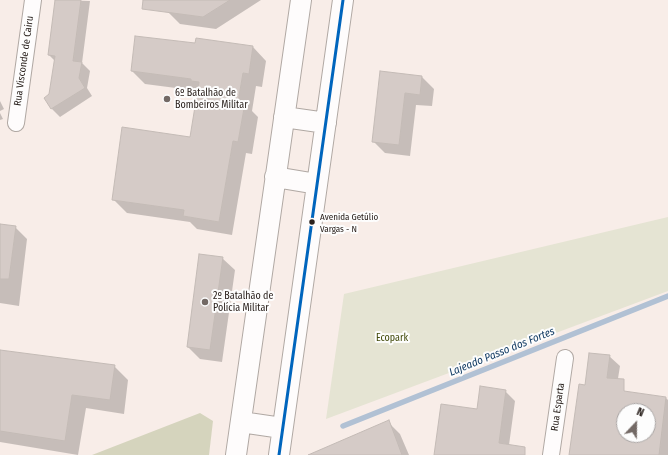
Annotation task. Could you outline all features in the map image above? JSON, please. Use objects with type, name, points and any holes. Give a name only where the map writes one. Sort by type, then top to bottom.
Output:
[{"type":"street","name":"Rua Visconde de Cairu","points":[[16,123],[33,0]]},
{"type":"street","points":[[236,455],[301,0]]},
{"type":"street","points":[[279,455],[343,0]]},
{"type":"street","points":[[284,117],[326,123]]},
{"type":"street","points":[[275,177],[317,184]]},
{"type":"street","name":"Rua Esparta","points":[[551,455],[565,358]]},
{"type":"street","points":[[241,422],[282,428]]},
{"type":"green space","name":"Ecopark","points":[[668,217],[668,291],[326,419],[344,294]]},
{"type":"green space","points":[[200,413],[213,421],[209,455],[92,455]]},
{"type":"building","points":[[55,0],[81,0],[73,61],[82,62],[79,78],[85,88],[51,109],[44,98],[49,94],[55,56],[48,55]]},
{"type":"building","points":[[143,0],[230,0],[203,17],[142,9]]},
{"type":"building","points":[[135,36],[195,43],[196,38],[253,46],[249,74],[243,73],[238,102],[245,103],[238,142],[233,141],[219,222],[183,216],[184,210],[112,200],[122,127],[190,137],[199,82],[191,81],[191,79],[131,71]]},
{"type":"building","points":[[380,71],[422,76],[420,95],[405,93],[399,145],[372,142]]},
{"type":"building","points":[[0,224],[16,226],[9,279],[0,279]]},
{"type":"building","name":"2º Batalhão de Polícia Militar","points":[[199,254],[223,257],[210,350],[187,347]]},
{"type":"building","points":[[0,350],[115,365],[110,400],[72,395],[65,441],[0,431]]},
{"type":"building","points":[[589,353],[610,355],[607,378],[624,379],[624,391],[666,397],[659,455],[569,455],[579,384],[585,385]]},
{"type":"building","points":[[480,386],[506,390],[499,443],[525,447],[525,455],[434,455],[441,404],[477,409]]},
{"type":"building","points":[[389,420],[402,455],[308,455]]},
{"type":"waterway","name":"Lajeado Passo dos Fortes","points":[[343,426],[668,296]]},
{"type":"transit line","points":[[279,455],[343,0]]},
{"type":"place","name":"6º Batalhão de Bombeiros Militar","points":[[167,99]]},
{"type":"place","name":"Avenida Getúlio Vargas - N","points":[[312,222]]},
{"type":"place","name":"2º Batalhão de Polícia Militar","points":[[205,302]]}]
